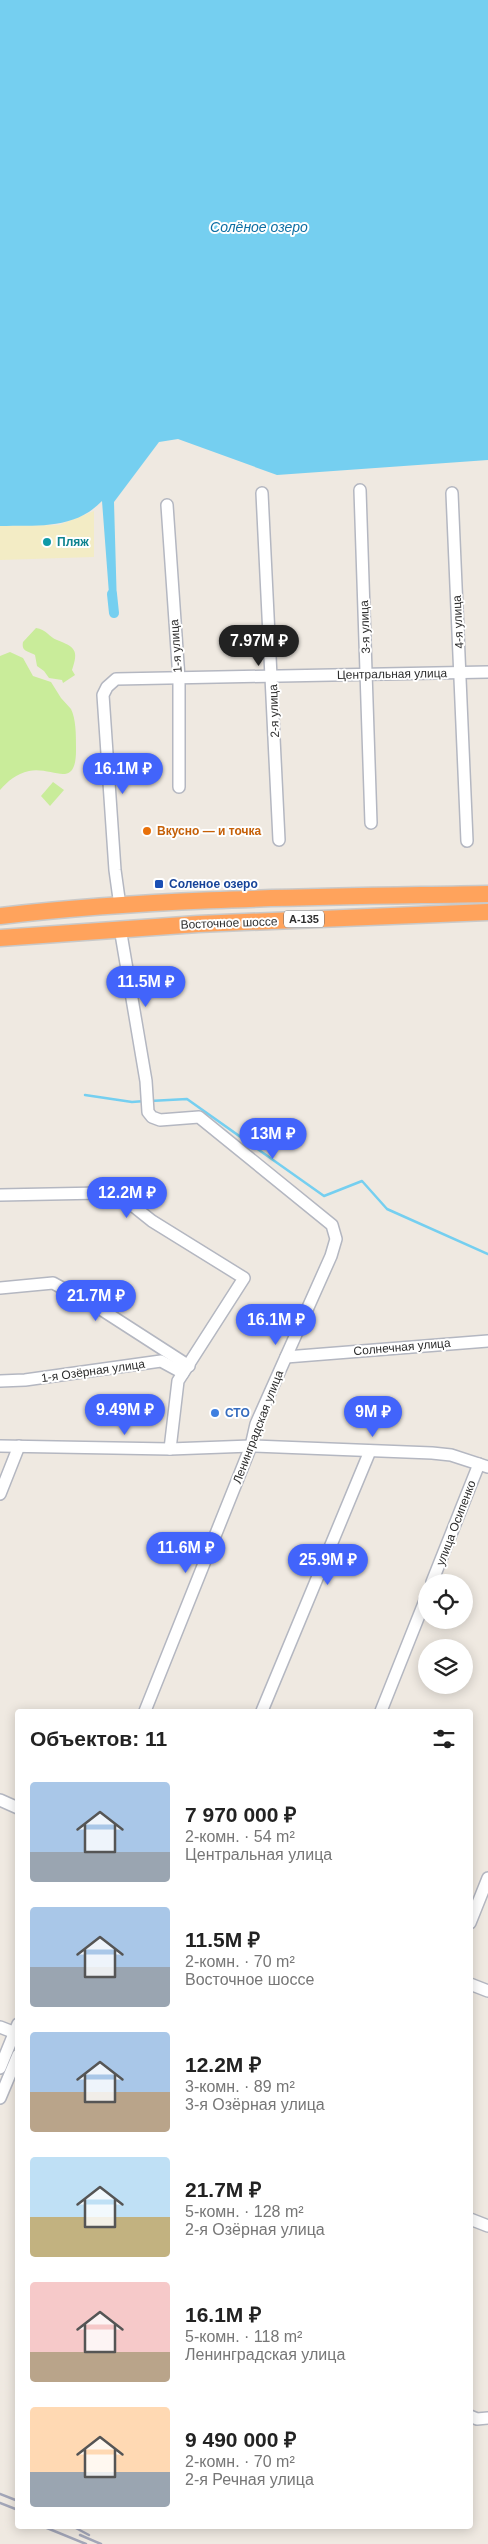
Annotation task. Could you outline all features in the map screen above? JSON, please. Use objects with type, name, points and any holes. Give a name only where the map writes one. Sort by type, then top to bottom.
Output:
[{"type":"highway","name":"Восточное шоссе","points":[[0,916],[55,909],[231,899],[488,894]]},
{"type":"highway","points":[[387,915],[398,911],[460,907],[462,902],[461,899],[455,897],[427,895]]},
{"type":"highway","name":"Восточное шоссе","points":[[0,938],[120,928],[488,912]]},
{"type":"street","name":"3-я улица","points":[[360,490],[371,823]]},
{"type":"street","name":"4-я улица","points":[[452,492],[461,673],[466,840]]},
{"type":"street","name":"2-я улица","points":[[262,493],[279,840]]},
{"type":"street","name":"1-я улица","points":[[167,504],[179,679],[179,787]]},
{"type":"street","name":"Центральная улица","points":[[120,906],[115,870],[103,695],[107,687],[116,679],[488,672]]},
{"type":"street","name":"Ленинградская улица","points":[[120,928],[148,1112],[156,1119],[198,1117],[332,1225],[336,1239],[331,1256],[256,1424],[251,1446],[146,1709]]},
{"type":"street","points":[[0,1195],[101,1193],[122,1197],[152,1221],[244,1278],[178,1381],[170,1449]]},
{"type":"street","points":[[0,1288],[53,1283],[99,1308],[186,1369]]},
{"type":"street","name":"Солнечная улица","points":[[286,1357],[488,1341]]},
{"type":"street","name":"1-я Озёрная улица","points":[[0,1381],[25,1380],[161,1361],[186,1369]]},
{"type":"street","points":[[0,1446],[170,1449],[251,1446],[451,1455],[483,1465]]},
{"type":"street","points":[[0,1494],[19,1446]]},
{"type":"street","points":[[263,1709],[370,1451]]},
{"type":"street","name":"улица Осипенко","points":[[435,1574],[483,1465]]},
{"type":"street","points":[[383,1709],[418,1619]]},
{"type":"street","points":[[0,1800],[15,1807]]},
{"type":"street","points":[[473,1916],[488,1878]]},
{"type":"street","points":[[473,1985],[488,1991]]},
{"type":"street","points":[[0,2098],[12,2054],[9,2031]]},
{"type":"street","points":[[0,2068],[12,2054]]},
{"type":"street","points":[[473,2220],[488,2226]]},
{"type":"street","points":[[473,2417],[477,2419],[488,2418]]},
{"type":"sand","name":"Пляж","points":[[94,511],[94,557],[0,560],[0,526],[59,525]]},
{"type":"green space","points":[[36,628],[72,647],[74,650],[75,658],[72,670],[75,675],[63,683],[62,680],[49,678],[37,666],[35,655],[23,648],[23,642]]},
{"type":"green space","points":[[10,652],[23,658],[33,676],[51,682],[71,709],[75,727],[75,761],[73,769],[68,773],[29,771],[13,778],[0,790],[0,656]]},
{"type":"green space","points":[[53,782],[64,790],[50,806],[41,796]]},
{"type":"water","name":"Солёное озеро","points":[[0,0],[488,0],[488,460],[277,475],[178,439],[159,442],[114,502],[117,607],[110,607],[102,501],[80,517],[55,524],[0,526]]},
{"type":"waterway","points":[[112,594],[114,613]]},
{"type":"waterway","points":[[85,1095],[132,1102],[145,1101]]},
{"type":"waterway","points":[[150,1101],[187,1099],[324,1196],[362,1181],[387,1209],[488,1254]]},
{"type":"railway","points":[[0,2494],[15,2500]]},
{"type":"railway","points":[[0,2503],[15,2509]]},
{"type":"railway","points":[[49,2529],[86,2544]]},
{"type":"railway","points":[[78,2529],[89,2535]]},
{"type":"railway","points":[[80,2535],[101,2544]]},
{"type":"place","name":"Пляж","points":[[47,542]]},
{"type":"place","name":"Вкусно — и точка","points":[[147,831]]},
{"type":"place","name":"Соленое озеро","points":[[159,884]]},
{"type":"place","name":"СТО","points":[[215,1413]]}]
